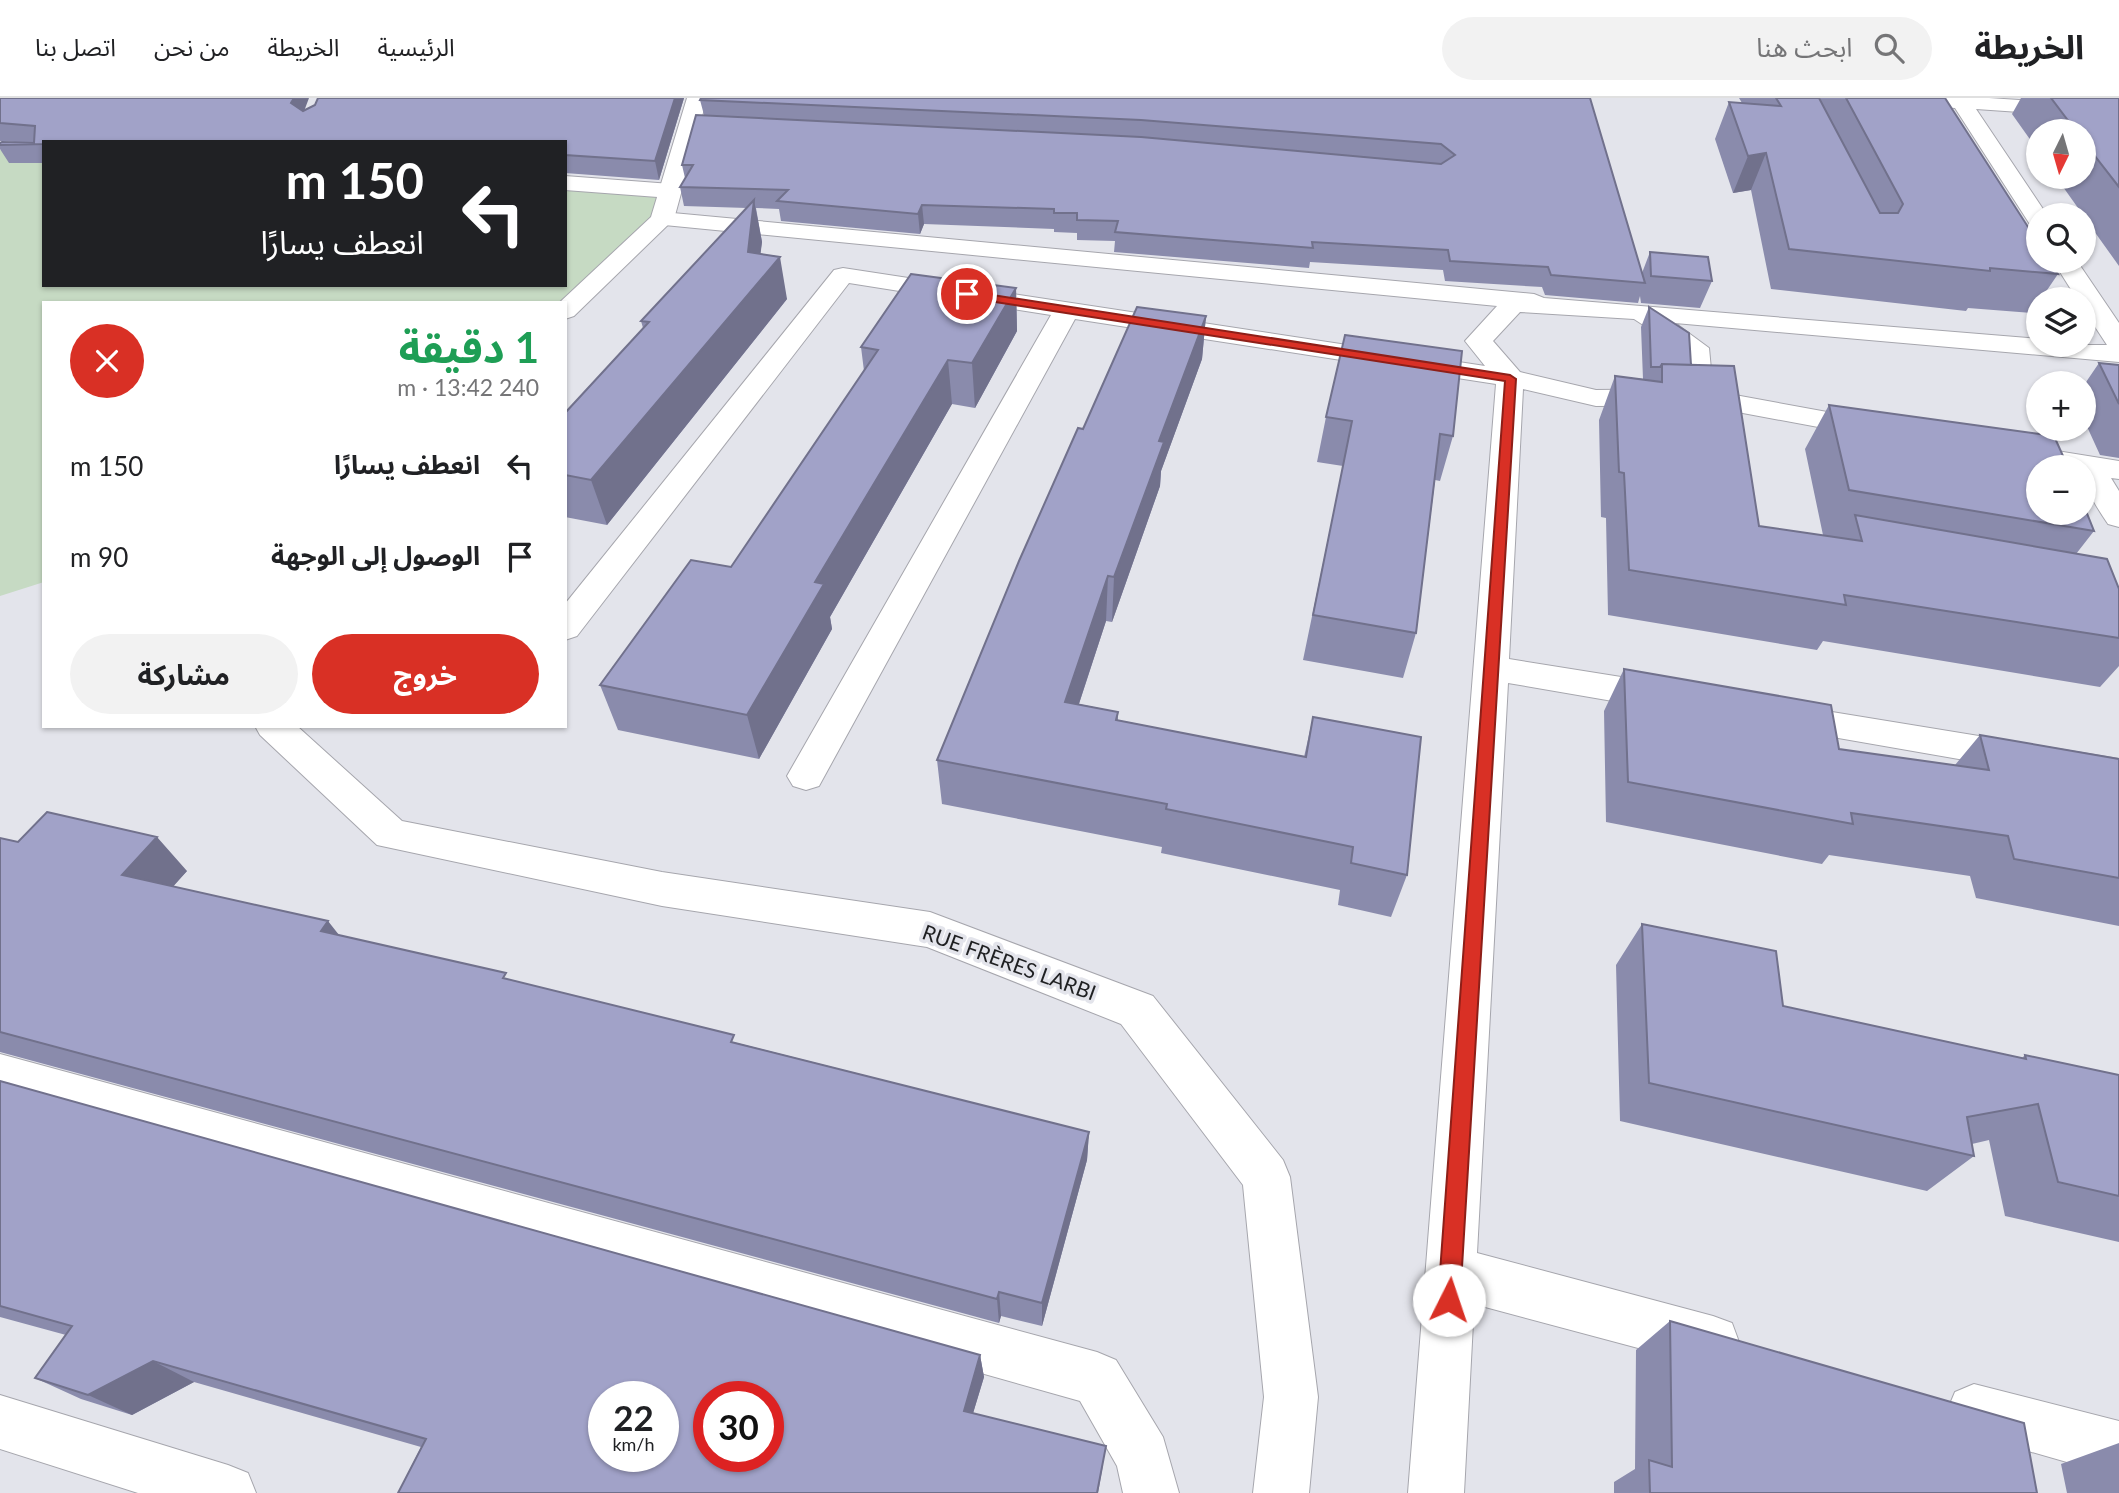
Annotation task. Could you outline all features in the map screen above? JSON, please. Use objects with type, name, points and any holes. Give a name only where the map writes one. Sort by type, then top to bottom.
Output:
[{"type":"street","points":[[567,309],[662,219],[697,98]]},
{"type":"street","points":[[1899,98],[2117,115]]},
{"type":"street","points":[[1961,102],[2027,203]]},
{"type":"street","points":[[689,125],[715,127]]},
{"type":"street","points":[[567,183],[671,191]]},
{"type":"street","points":[[662,219],[1640,312],[2119,354]]},
{"type":"street","points":[[2073,273],[2119,344]]},
{"type":"street","points":[[567,625],[843,275],[1510,379],[1596,398],[1700,397],[1900,433]]},
{"type":"street","points":[[1436,1493],[1510,379],[1478,341],[1513,304],[1640,312],[1696,348],[1700,397]]},
{"type":"street","points":[[806,776],[1067,310]]},
{"type":"street","points":[[1994,449],[2029,455]]},
{"type":"street","points":[[2096,466],[2119,470]]},
{"type":"street","points":[[2096,478],[2119,517]]},
{"type":"street","points":[[1491,668],[1696,702]]},
{"type":"street","points":[[1750,711],[2119,773]]},
{"type":"street","name":"RUE FRÈRES LARBI","points":[[275,728],[391,834],[662,889],[930,930],[1137,1010],[1266,1177],[1291,1396],[1280,1493]]},
{"type":"street","points":[[0,1075],[1097,1378],[1143,1457],[1151,1493]]},
{"type":"street","points":[[1451,1272],[1758,1354]]},
{"type":"street","points":[[1932,1400],[2119,1449]]},
{"type":"street","points":[[0,1422],[228,1493]]},
{"type":"green space","points":[[0,150],[42,153],[42,287],[567,287],[567,185],[671,191],[662,219],[567,301],[42,301],[42,583],[0,596]]},
{"type":"building","points":[[0,98],[294,98],[291,103],[303,111],[315,105],[318,98],[675,98],[655,161],[567,155],[567,140],[42,140],[42,144],[0,145],[2,142],[34,143],[35,126],[0,123]]},
{"type":"building","points":[[1590,98],[1645,283],[1551,275],[1548,267],[1450,261],[1448,250],[1312,242],[1313,248],[1115,232],[1118,221],[1077,220],[1077,213],[1054,213],[1054,209],[922,205],[918,214],[777,201],[788,190],[680,187],[693,165],[682,165],[696,115],[1141,137],[1441,164],[1455,155],[1441,144],[1141,120],[700,100]]},
{"type":"building","points":[[1776,98],[1819,98],[1880,213],[1898,213],[1903,204],[1846,98],[1945,98],[2026,224],[2026,271],[1990,268],[1990,271],[1789,249],[1766,153],[1748,156],[1729,102],[1781,106]]},
{"type":"building","points":[[2051,98],[2119,98],[2119,187],[2096,157],[2096,119],[2067,119]]},
{"type":"building","points":[[754,200],[748,252],[780,257],[591,480],[567,475],[567,411],[649,322],[641,321]]},
{"type":"building","points":[[1650,252],[1708,257],[1712,281],[1651,276]]},
{"type":"building","points":[[911,274],[1016,288],[972,363],[948,360],[815,582],[824,584],[747,715],[600,685],[691,560],[731,567],[878,350],[861,347]]},
{"type":"building","points":[[1137,307],[1206,316],[1159,441],[1164,442],[1114,577],[1108,576],[1065,702],[1118,712],[1116,720],[1306,757],[1313,717],[1421,737],[1407,875],[1351,863],[1353,847],[1166,809],[1167,804],[937,760],[1019,561],[1078,428],[1083,429]]},
{"type":"building","points":[[1649,307],[1689,333],[1691,365],[1662,364],[1660,367],[1651,367]]},
{"type":"building","points":[[1345,335],[1462,351],[1453,436],[1440,434],[1416,633],[1313,615],[1352,421],[1326,417]]},
{"type":"building","points":[[2099,363],[2119,365],[2119,404]]},
{"type":"building","points":[[1662,364],[1734,366],[1759,526],[1862,541],[1855,515],[2107,559],[2119,589],[2119,638],[1844,595],[1846,605],[1629,570],[1624,473],[1619,472],[1615,376],[1662,382]]},
{"type":"building","points":[[1829,405],[2026,432],[2026,441],[2056,441],[2063,455],[2026,455],[2026,520],[1849,490]]},
{"type":"building","points":[[2058,525],[2092,525],[2094,531]]},
{"type":"building","points":[[1624,669],[1831,705],[1839,749],[1989,770],[1980,735],[2119,759],[2119,878],[2014,859],[2008,836],[1851,813],[1853,824],[1628,782]]},
{"type":"building","points":[[47,812],[157,837],[122,875],[328,921],[321,931],[506,973],[503,978],[734,1035],[731,1042],[1089,1132],[1042,1303],[999,1292],[997,1299],[0,1032],[0,838],[18,842]]},
{"type":"building","points":[[1642,924],[1776,951],[1783,1006],[2026,1059],[2025,1055],[2119,1075],[2119,1196],[2058,1182],[2038,1104],[1967,1117],[1974,1156],[1649,1083]]},
{"type":"building","points":[[0,1081],[980,1355],[964,1411],[1106,1446],[1097,1493],[398,1493],[426,1439],[153,1361],[88,1395],[35,1378],[72,1326],[0,1306]]},
{"type":"building","points":[[1670,1321],[2024,1423],[2037,1493],[1650,1493],[1649,1460],[1672,1467]]},
{"type":"route","points":[[967,294],[1510,379],[1449,1300]]}]
